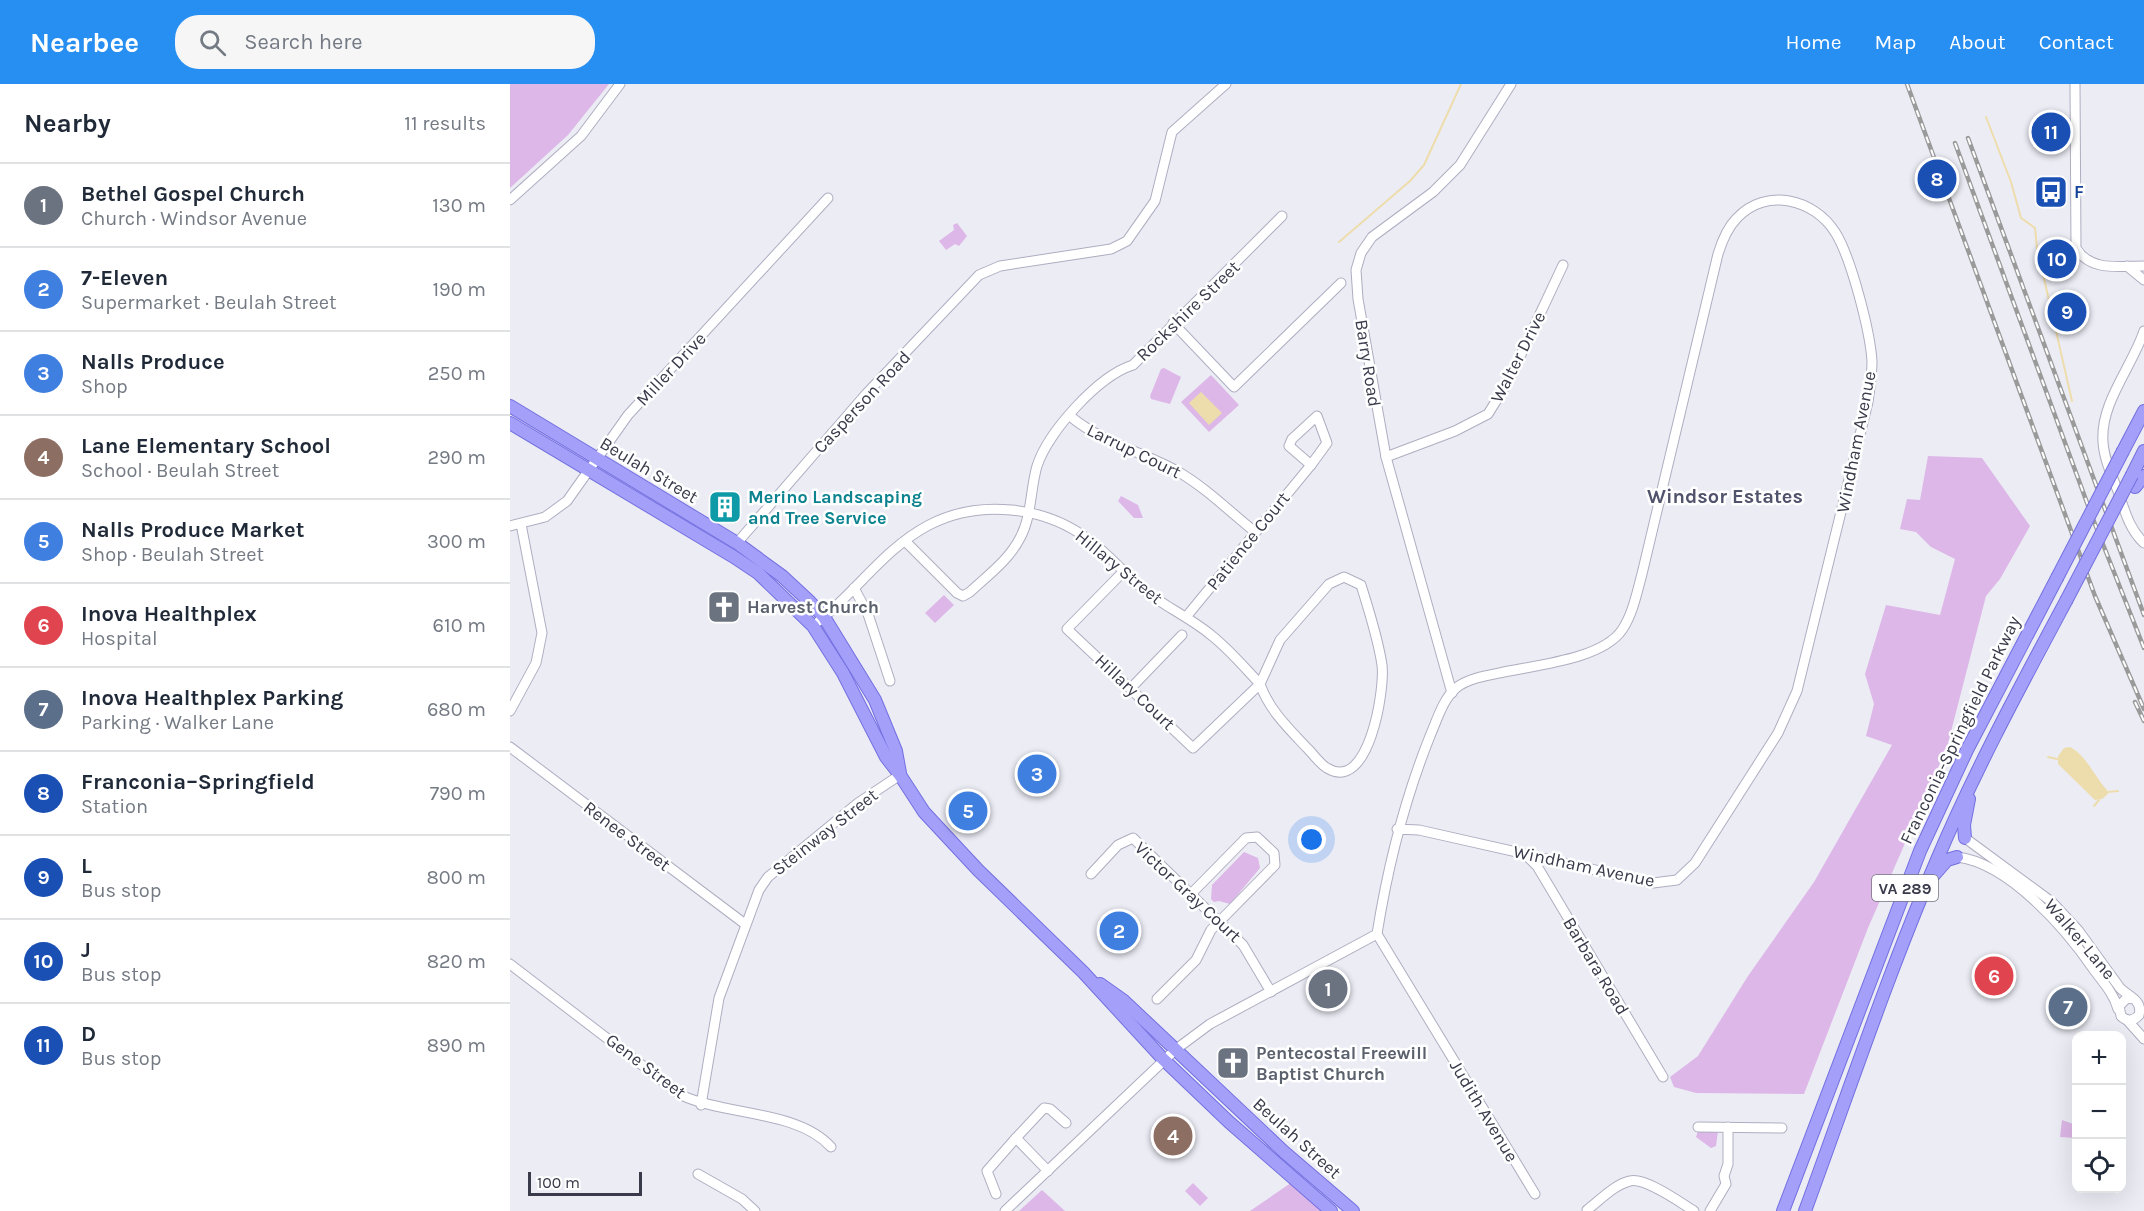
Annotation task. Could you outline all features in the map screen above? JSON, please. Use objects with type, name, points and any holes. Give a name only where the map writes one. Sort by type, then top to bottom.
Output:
[{"type":"main road","name":"Beulah Street","points":[[510,406],[737,543],[782,576],[824,617],[875,700],[896,751],[900,775]]},
{"type":"main road","name":"Franconia-Springfield Parkway","points":[[1783,1211],[1920,851],[1975,733],[2144,411]]},
{"type":"main road","name":"Beulah Street","points":[[510,423],[758,573],[813,626],[843,673],[886,758],[924,812],[1083,972],[1163,1059],[1229,1122],[1331,1211]]},
{"type":"main road","points":[[2137,479],[2144,451]]},
{"type":"main road","name":"Franconia-Springfield Parkway","points":[[1805,1211],[1926,885],[1971,783],[2110,517],[2137,479]]},
{"type":"main road","points":[[1965,838],[1964,825],[1971,783]]},
{"type":"main road","points":[[1926,885],[1947,860],[1957,857]]},
{"type":"main road","name":"Beulah Street","points":[[1083,972],[1124,1001],[1283,1151],[1353,1211]]},
{"type":"street","points":[[510,200],[580,136],[620,84]]},
{"type":"street","name":"Casperson Road","points":[[737,543],[866,394],[976,277],[993,268],[1112,249],[1123,244],[1155,201],[1172,132],[1226,84]]},
{"type":"street","name":"Barry Road","points":[[1452,693],[1386,457],[1358,299],[1356,270],[1358,260],[1372,237],[1432,192],[1460,165],[1511,84]]},
{"type":"street","points":[[2075,84],[2075,243],[2081,256],[2094,264],[2144,266]]},
{"type":"street","name":"Miller Drive","points":[[510,526],[545,517],[562,507],[628,415],[734,303],[828,198]]},
{"type":"street","name":"Windham Avenue","points":[[1397,829],[1419,830],[1643,882],[1659,883],[1677,880],[1695,863],[1792,706],[1802,676],[1868,402],[1872,370],[1868,336],[1845,253],[1834,230],[1818,213],[1791,201],[1764,201],[1741,213],[1725,235],[1642,574],[1630,614],[1620,633],[1610,643],[1592,651],[1483,677],[1458,687],[1452,693]]},
{"type":"street","name":"Rockshire Street","points":[[905,541],[957,594],[963,596],[970,592],[1012,552],[1021,537],[1035,476],[1043,450],[1052,435],[1110,375],[1132,365],[1249,252],[1282,216]]},
{"type":"street","name":"Walter Drive","points":[[1386,457],[1455,431],[1488,414],[1509,380],[1563,265]]},
{"type":"street","points":[[2127,266],[2144,280]]},
{"type":"street","points":[[1173,323],[1234,387],[1341,283]]},
{"type":"street","points":[[2143,333],[2107,413],[2102,439],[2126,514],[2135,534],[2144,543]]},
{"type":"street","name":"Larrup Court","points":[[1070,416],[1103,440],[1145,455],[1187,477],[1254,531]]},
{"type":"street","name":"Patience Court","points":[[1186,617],[1254,531],[1311,465],[1327,443],[1317,416],[1292,439],[1289,446],[1311,465]]},
{"type":"street","name":"Hillary Street","points":[[813,626],[905,541],[930,525],[966,513],[1000,509],[1028,513],[1074,529],[1157,600],[1186,617],[1227,648],[1260,684],[1266,701],[1327,768],[1339,772],[1353,769],[1364,757],[1375,720],[1382,667],[1362,585],[1344,577],[1329,584],[1280,640],[1260,684]]},
{"type":"street","points":[[510,711],[536,663],[542,633],[521,524]]},
{"type":"street","name":"Hillary Court","points":[[1124,572],[1067,628],[1193,748],[1260,684]]},
{"type":"street","points":[[854,588],[868,614],[890,681]]},
{"type":"street","points":[[1131,688],[1182,635]]},
{"type":"street","points":[[1005,1211],[1174,1050],[1210,1024],[1377,934],[1397,829],[1417,769],[1441,711],[1452,693]]},
{"type":"street","name":"Renee Street","points":[[510,747],[745,924]]},
{"type":"street","name":"Steinway Street","points":[[701,1104],[719,998],[759,890],[768,878],[858,803],[900,775]]},
{"type":"street","points":[[1156,999],[1196,960],[1211,930],[1275,865],[1274,853],[1261,840],[1252,837],[1243,840],[1191,894]]},
{"type":"street","name":"Victor Gray Court","points":[[1091,874],[1118,845],[1133,838],[1243,945],[1271,992]]},
{"type":"street","name":"Walker Lane","points":[[1965,838],[2052,902],[2078,930],[2120,988],[2134,999],[2144,1018]]},
{"type":"street","name":"Barbara Road","points":[[1527,856],[1537,866],[1663,1077]]},
{"type":"street","name":"Walker Lane","points":[[1957,857],[1972,861],[1994,872],[2022,890],[2049,914],[2086,958],[2112,995],[2119,1011],[2144,1039]]},
{"type":"street","name":"Judith Avenue","points":[[1377,934],[1535,1194]]},
{"type":"street","name":"Gene Street","points":[[510,964],[664,1084],[701,1104],[799,1126],[812,1131],[831,1147]]},
{"type":"street","name":"Walker Lane","points":[[2119,1011],[2124,1000],[2134,999]]},
{"type":"street","points":[[2127,1020],[2136,1018],[2140,1008]]},
{"type":"street","points":[[996,1194],[987,1171],[1044,1108],[1050,1109],[1066,1123]]},
{"type":"street","points":[[1698,1127],[1782,1128]]},
{"type":"street","points":[[1710,1211],[1726,1184],[1724,1176],[1728,1164],[1728,1127]]},
{"type":"street","points":[[1016,1138],[1048,1171]]},
{"type":"street","points":[[698,1174],[742,1198],[755,1211]]},
{"type":"street","points":[[1587,1210],[1618,1187],[1633,1180],[1645,1183],[1694,1211]]},
{"type":"shaded area","points":[[510,84],[609,84],[568,135],[510,188]]},
{"type":"shaded area","points":[[957,223],[967,236],[959,246],[955,244],[946,250],[939,241],[954,230],[953,225]]},
{"type":"shaded area","points":[[1164,368],[1181,377],[1170,404],[1151,399],[1150,396],[1161,369]]},
{"type":"shaded area","points":[[1211,375],[1239,405],[1209,432],[1181,402]]},
{"type":"shaded area","points":[[1201,392],[1222,413],[1209,425],[1189,403]]},
{"type":"shaded area","points":[[1928,456],[1982,458],[2030,526],[2000,579],[1986,596],[1947,747],[1868,928],[1804,1094],[1696,1093],[1674,1087],[1670,1077],[1698,1056],[1748,976],[1814,882],[1892,745],[1866,736],[1874,704],[1865,674],[1886,605],[1940,615],[1955,559],[1931,547],[1916,532],[1900,529],[1907,499],[1920,500]]},
{"type":"shaded area","points":[[1121,496],[1138,505],[1143,518],[1134,518],[1118,501]]},
{"type":"shaded area","points":[[944,595],[954,605],[935,623],[925,613]]},
{"type":"shaded area","points":[[2070,747],[2086,761],[2107,790],[2108,794],[2102,799],[2095,800],[2058,764],[2058,756],[2064,748]]},
{"type":"shaded area","points":[[1244,852],[1258,858],[1260,868],[1230,904],[1214,902],[1211,899],[1212,885]]},
{"type":"shaded area","points":[[2062,1120],[2072,1124],[2072,1138],[2060,1137]]},
{"type":"shaded area","points":[[1698,1131],[1718,1131],[1716,1146],[1711,1148],[1696,1137]]},
{"type":"shaded area","points":[[1298,1178],[1331,1211],[1250,1211]]},
{"type":"shaded area","points":[[1193,1183],[1208,1198],[1200,1206],[1185,1191]]},
{"type":"shaded area","points":[[1042,1190],[1065,1211],[1019,1211]]},
{"type":"waterway","points":[[1339,242],[1410,181],[1424,165],[1461,84]]},
{"type":"waterway","points":[[1986,117],[2011,182],[2021,218],[2035,228],[2037,248],[2072,401]]},
{"type":"waterway","points":[[2048,757],[2057,759]]},
{"type":"waterway","points":[[2108,792],[2118,791]]},
{"type":"waterway","points":[[2094,806],[2099,800]]},
{"type":"railway","points":[[1907,84],[2095,596],[2144,709]]},
{"type":"railway","points":[[1968,138],[2144,615]]},
{"type":"railway","points":[[1955,143],[2093,519],[2144,648]]},
{"type":"railway","points":[[2135,702],[2144,721]]},
{"type":"place","name":"D","points":[[2051,132]]},
{"type":"place","name":"Franconia–Springfield","points":[[1937,179]]},
{"type":"place","name":"F","points":[[2051,192]]},
{"type":"place","name":"J","points":[[2057,259]]},
{"type":"place","name":"L","points":[[2067,312]]},
{"type":"place","name":"Merino Landscaping and Tree Service","points":[[725,507]]},
{"type":"place","name":"Harvest Church","points":[[724,607]]},
{"type":"place","name":"Nalls Produce","points":[[1037,774]]},
{"type":"place","name":"Nalls Produce Market","points":[[968,811]]},
{"type":"place","name":"7-Eleven","points":[[1119,931]]},
{"type":"place","name":"Inova Healthplex","points":[[1994,976]]},
{"type":"place","name":"Bethel Gospel Church","points":[[1328,989]]},
{"type":"place","name":"Inova Healthplex Parking","points":[[2068,1007]]},
{"type":"place","name":"Pentecostal Freewill Baptist Church","points":[[1233,1063]]},
{"type":"place","name":"Lane Elementary School","points":[[1173,1136]]},
{"type":"district","name":"Windsor Estates","points":[[1725,496]]}]
